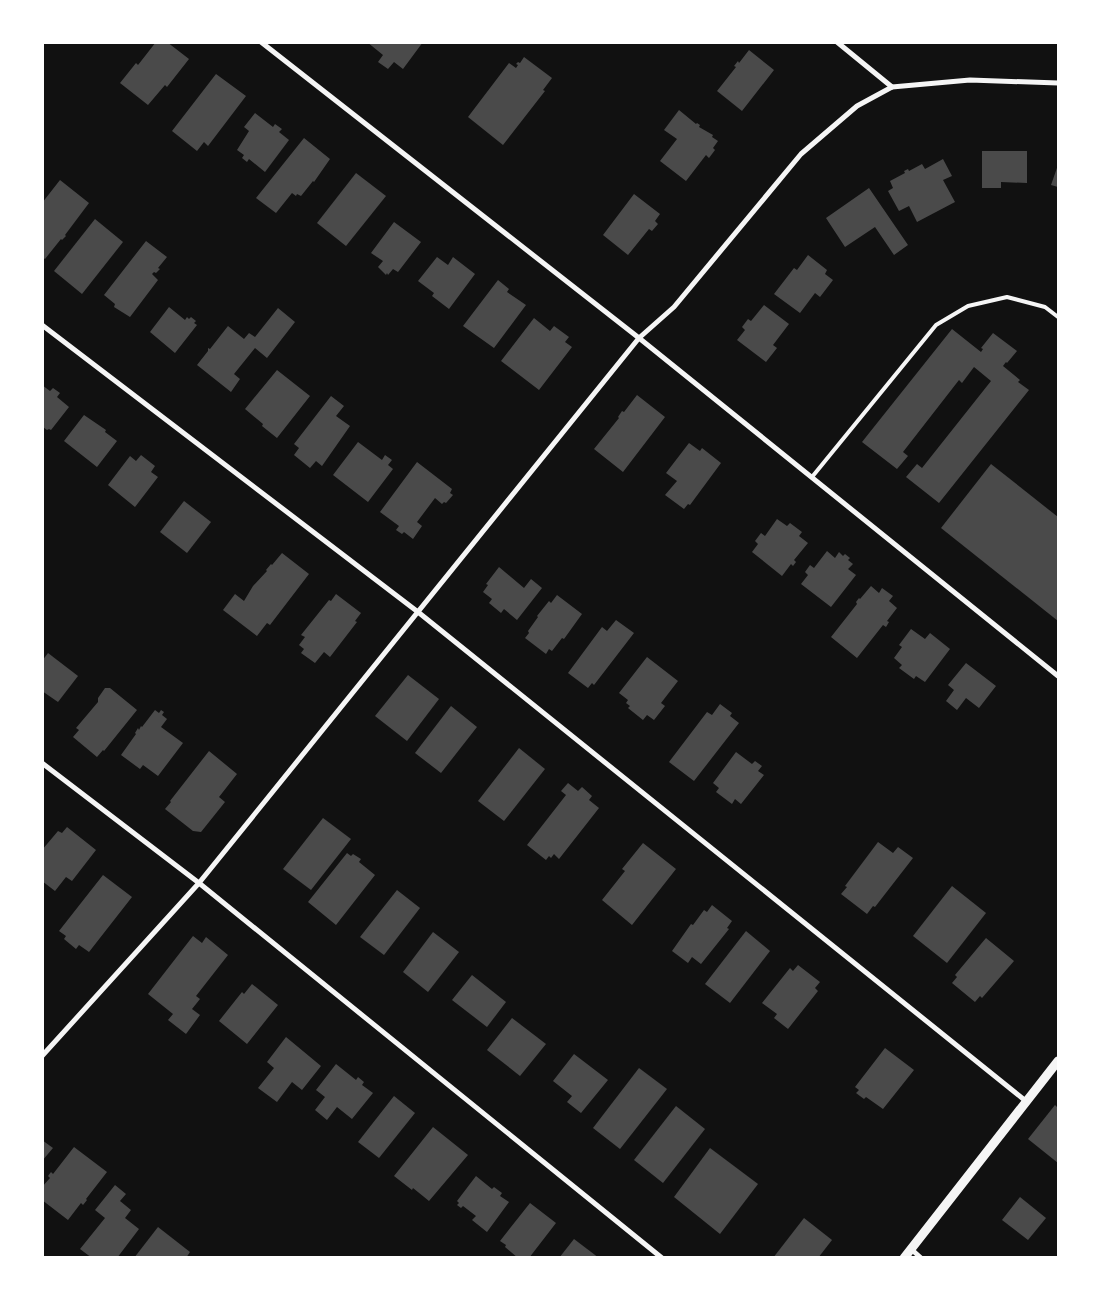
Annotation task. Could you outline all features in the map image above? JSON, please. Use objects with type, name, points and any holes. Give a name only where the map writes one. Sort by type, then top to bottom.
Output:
[{"type":"street","points":[[261,42],[639,338],[1058,676]]},
{"type":"street","points":[[837,42],[892,87]]},
{"type":"street","points":[[42,1056],[199,883],[639,338],[674,307],[801,154],[857,106],[892,87],[970,80],[1058,83]]},
{"type":"street","points":[[42,325],[418,612],[1028,1102]]},
{"type":"street","points":[[42,763],[199,883],[662,1258]]},
{"type":"street","points":[[904,1258],[1028,1102],[1058,1061]]},
{"type":"street","points":[[911,1249],[921,1258]]},
{"type":"lane","points":[[812,477],[936,325],[968,306],[1007,297],[1045,307],[1058,317]]},
{"type":"building","points":[[156,42],[167,42],[189,59],[167,87],[165,85],[148,105],[120,83],[136,63],[138,65]]},
{"type":"building","points":[[367,42],[423,42],[403,69],[394,62],[388,69],[378,62],[383,55]]},
{"type":"building","points":[[749,50],[774,70],[742,111],[717,91],[736,67],[734,66],[738,61],[739,63]]},
{"type":"building","points":[[524,57],[552,78],[543,90],[545,91],[503,145],[468,117],[509,63],[516,68],[518,65],[516,64],[520,63]]},
{"type":"building","points":[[216,74],[246,96],[208,146],[204,142],[197,151],[172,131]]},
{"type":"building","points":[[679,110],[696,124],[700,125],[699,127],[713,135],[712,137],[718,141],[713,148],[715,150],[709,158],[706,155],[686,181],[660,161],[677,139],[664,130]]},
{"type":"building","points":[[255,113],[273,127],[275,124],[282,129],[279,132],[289,140],[265,172],[249,159],[247,162],[242,158],[244,155],[237,150],[249,131],[244,127]]},
{"type":"building","points":[[304,138],[330,159],[314,182],[301,196],[297,194],[296,196],[292,193],[276,213],[256,198]]},
{"type":"building","points":[[982,151],[1027,151],[1027,183],[1001,182],[1001,188],[982,188]]},
{"type":"building","points":[[943,159],[952,176],[943,180],[955,202],[917,222],[909,206],[899,211],[888,191],[893,188],[890,181],[905,173],[904,171],[908,169],[909,171],[922,164],[925,169]]},
{"type":"building","points":[[1058,165],[1058,187],[1051,185]]},
{"type":"building","points":[[356,173],[386,196],[346,246],[317,223]]},
{"type":"building","points":[[60,180],[89,203],[66,236],[61,239],[45,259],[42,257],[42,203]]},
{"type":"building","points":[[869,188],[908,245],[894,255],[875,227],[845,247],[826,218]]},
{"type":"building","points":[[634,194],[660,214],[655,221],[658,224],[652,231],[649,229],[628,255],[603,235]]},
{"type":"building","points":[[95,219],[123,242],[82,294],[54,271]]},
{"type":"building","points":[[394,222],[421,242],[398,272],[393,269],[386,275],[378,267],[383,261],[371,253]]},
{"type":"building","points":[[146,241],[167,257],[158,268],[160,269],[152,274],[158,280],[130,317],[114,307],[115,304],[104,295]]},
{"type":"building","points":[[808,255],[827,270],[825,274],[833,280],[820,297],[815,293],[800,313],[774,294],[794,268],[797,270]]},
{"type":"building","points":[[437,257],[448,265],[453,257],[475,274],[449,309],[432,296],[434,293],[418,281]]},
{"type":"building","points":[[498,280],[509,289],[507,292],[526,305],[494,348],[463,326]]},
{"type":"building","points":[[764,305],[789,324],[773,345],[777,348],[766,362],[737,340],[745,330],[742,327],[748,319],[751,321]]},
{"type":"building","points":[[169,307],[185,320],[187,317],[189,319],[191,317],[196,321],[194,323],[197,325],[175,353],[150,332]]},
{"type":"building","points":[[278,308],[295,322],[267,358],[255,348],[234,374],[240,379],[231,392],[197,365],[208,351],[208,348],[210,349],[228,326],[244,339],[249,333],[255,337]]},
{"type":"building","points":[[534,318],[550,331],[554,326],[569,337],[565,342],[572,347],[539,390],[501,361]]},
{"type":"building","points":[[952,329],[981,352],[983,349],[981,348],[993,333],[1017,351],[1003,366],[1020,380],[1018,382],[1029,390],[939,503],[906,477],[917,464],[922,468],[991,381],[974,367],[962,383],[959,380],[903,452],[908,456],[897,469],[862,442]]},
{"type":"building","points":[[277,370],[310,396],[277,438],[245,409]]},
{"type":"building","points":[[42,385],[50,391],[53,388],[60,393],[57,397],[69,407],[51,430],[47,430],[42,424]]},
{"type":"building","points":[[637,395],[665,417],[623,472],[594,449],[619,418],[622,411],[624,412]]},
{"type":"building","points":[[331,396],[344,406],[336,416],[350,426],[322,466],[316,461],[310,468],[294,455],[299,448],[294,444]]},
{"type":"building","points":[[84,415],[106,430],[105,432],[117,441],[97,467],[64,441]]},
{"type":"building","points":[[358,442],[382,460],[385,455],[392,460],[388,465],[393,469],[368,502],[333,475]]},
{"type":"building","points":[[689,443],[700,451],[702,448],[721,463],[690,505],[688,504],[684,509],[665,495],[677,481],[666,473]]},
{"type":"building","points":[[141,455],[155,466],[151,472],[158,477],[135,507],[108,485],[130,456],[136,461]]},
{"type":"building","points":[[417,462],[452,489],[450,493],[453,495],[446,503],[442,504],[435,498],[417,522],[422,526],[413,539],[404,532],[402,534],[396,530],[399,526],[380,512]]},
{"type":"building","points":[[991,464],[1058,517],[1058,621],[941,528]]},
{"type":"building","points":[[184,501],[211,522],[187,553],[160,532]]},
{"type":"building","points":[[777,519],[787,526],[790,523],[802,532],[799,536],[808,543],[794,560],[796,562],[793,566],[791,564],[782,576],[752,552],[758,544],[755,541],[761,533],[765,536]]},
{"type":"building","points":[[827,551],[835,558],[839,552],[843,556],[845,554],[850,558],[848,560],[853,564],[848,569],[856,575],[831,607],[801,584],[808,575],[805,572],[810,565],[814,568]]},
{"type":"building","points":[[282,553],[309,574],[270,625],[267,623],[257,636],[223,610],[235,594],[244,601],[253,586]]},
{"type":"building","points":[[499,567],[524,588],[531,579],[542,588],[517,620],[504,609],[501,613],[489,603],[492,599],[483,592],[488,585],[486,584]]},
{"type":"building","points":[[871,586],[879,593],[882,588],[893,596],[889,601],[897,608],[887,621],[889,622],[886,627],[883,625],[857,658],[831,637],[857,604],[856,602],[859,598]]},
{"type":"building","points":[[336,594],[361,613],[355,621],[357,622],[330,657],[324,652],[315,663],[301,653],[304,649],[299,645],[305,637],[301,635]]},
{"type":"building","points":[[557,595],[582,614],[564,639],[562,638],[552,651],[549,649],[546,654],[525,638],[537,616],[549,601],[551,603]]},
{"type":"building","points":[[616,620],[634,633],[594,685],[592,683],[588,688],[568,673],[602,627],[607,631]]},
{"type":"building","points":[[911,629],[925,639],[930,633],[950,649],[925,682],[916,676],[914,679],[899,668],[902,665],[894,658],[902,647],[899,645]]},
{"type":"building","points":[[48,653],[78,676],[58,702],[42,691],[42,661]]},
{"type":"building","points":[[647,657],[678,681],[661,703],[665,706],[654,720],[647,715],[643,720],[628,708],[630,706],[626,703],[628,700],[619,693]]},
{"type":"building","points":[[966,663],[996,686],[979,708],[966,698],[957,710],[946,701],[954,690],[948,685]]},
{"type":"building","points":[[408,675],[439,699],[407,741],[375,716]]},
{"type":"building","points":[[105,688],[110,688],[137,710],[97,757],[73,737],[79,730],[76,728],[98,702],[98,698]]},
{"type":"building","points":[[720,704],[732,713],[730,716],[739,723],[694,781],[669,762],[707,712],[712,715]]},
{"type":"building","points":[[451,706],[477,727],[441,773],[415,753]]},
{"type":"building","points":[[155,710],[159,713],[161,710],[164,712],[162,715],[167,719],[161,727],[183,743],[158,776],[143,765],[140,769],[121,755],[136,734],[138,728],[139,730]]},
{"type":"building","points":[[519,748],[545,769],[504,821],[478,801]]},
{"type":"building","points":[[209,751],[237,774],[219,797],[225,802],[201,832],[193,831],[165,809]]},
{"type":"building","points":[[736,752],[752,764],[755,761],[762,766],[758,771],[764,775],[741,804],[735,799],[732,804],[716,792],[719,788],[713,783]]},
{"type":"building","points":[[568,783],[578,791],[582,787],[592,796],[589,800],[599,808],[559,859],[554,854],[546,860],[527,845],[566,795],[561,791]]},
{"type":"building","points":[[323,818],[351,839],[311,890],[283,869]]},
{"type":"building","points":[[67,827],[96,850],[72,881],[66,877],[55,891],[42,881],[42,850],[58,831],[62,833]]},
{"type":"building","points":[[878,842],[893,853],[898,847],[913,858],[875,907],[873,906],[867,914],[841,894]]},
{"type":"building","points":[[643,843],[676,869],[632,925],[602,900],[625,871],[622,869]]},
{"type":"building","points":[[347,853],[361,859],[359,862],[375,875],[336,925],[308,902]]},
{"type":"building","points":[[103,875],[132,897],[89,952],[79,945],[76,949],[64,939],[66,936],[59,931]]},
{"type":"building","points":[[952,886],[986,913],[947,963],[913,936]]},
{"type":"building","points":[[397,890],[420,908],[384,955],[360,937]]},
{"type":"building","points":[[712,905],[732,921],[727,928],[729,929],[701,964],[692,957],[688,963],[672,951],[691,924],[693,925],[704,910],[707,912]]},
{"type":"building","points":[[746,931],[770,951],[730,1003],[705,984]]},
{"type":"building","points":[[433,932],[459,952],[428,992],[403,972]]},
{"type":"building","points":[[193,936],[202,943],[206,937],[228,955],[196,996],[200,999],[192,1009],[200,1015],[186,1034],[168,1020],[173,1014],[148,994]]},
{"type":"building","points":[[986,938],[1014,961],[982,998],[980,996],[975,1002],[952,983],[957,977],[955,975]]},
{"type":"building","points":[[798,965],[820,982],[815,988],[818,991],[788,1029],[774,1018],[777,1014],[762,1003],[790,968],[793,971]]},
{"type":"building","points":[[472,975],[506,1002],[487,1027],[452,1000]]},
{"type":"building","points":[[252,984],[278,1005],[247,1044],[219,1021],[242,992],[244,994]]},
{"type":"building","points":[[512,1018],[546,1044],[520,1076],[487,1050]]},
{"type":"building","points":[[286,1037],[321,1066],[302,1090],[292,1082],[277,1102],[258,1088],[274,1068],[267,1062]]},
{"type":"building","points":[[885,1048],[914,1070],[883,1109],[866,1097],[864,1099],[856,1093],[859,1090],[855,1087]]},
{"type":"building","points":[[574,1054],[608,1080],[581,1113],[567,1102],[572,1096],[553,1081]]},
{"type":"building","points":[[336,1064],[356,1080],[358,1077],[364,1082],[362,1085],[373,1093],[352,1119],[337,1107],[327,1120],[315,1110],[325,1097],[316,1090]]},
{"type":"building","points":[[639,1068],[667,1089],[620,1149],[593,1128]]},
{"type":"building","points":[[394,1096],[415,1113],[379,1158],[358,1142]]},
{"type":"building","points":[[1055,1105],[1058,1108],[1058,1163],[1028,1139]]},
{"type":"building","points":[[676,1106],[705,1129],[663,1183],[634,1160]]},
{"type":"building","points":[[433,1127],[468,1155],[429,1201],[394,1176]]},
{"type":"building","points":[[42,1140],[53,1148],[42,1161]]},
{"type":"building","points":[[74,1147],[107,1172],[83,1205],[81,1203],[68,1220],[42,1200],[42,1187],[50,1178],[48,1176],[51,1172],[53,1174]]},
{"type":"building","points":[[710,1148],[758,1184],[720,1234],[674,1197]]},
{"type":"building","points":[[476,1176],[492,1189],[494,1187],[502,1193],[500,1196],[509,1202],[487,1232],[472,1220],[476,1216],[463,1206],[461,1208],[457,1205],[459,1203],[457,1201]]},
{"type":"building","points":[[115,1185],[126,1194],[120,1201],[131,1210],[125,1218],[139,1229],[117,1258],[92,1258],[80,1249],[105,1218],[95,1210]]},
{"type":"building","points":[[1020,1197],[1046,1218],[1028,1240],[1002,1220]]},
{"type":"building","points":[[530,1203],[556,1223],[529,1258],[518,1258],[500,1241]]},
{"type":"building","points":[[804,1218],[832,1240],[818,1258],[773,1258]]},
{"type":"building","points":[[158,1227],[190,1252],[186,1258],[134,1258]]},
{"type":"building","points":[[574,1239],[599,1258],[559,1258]]}]
